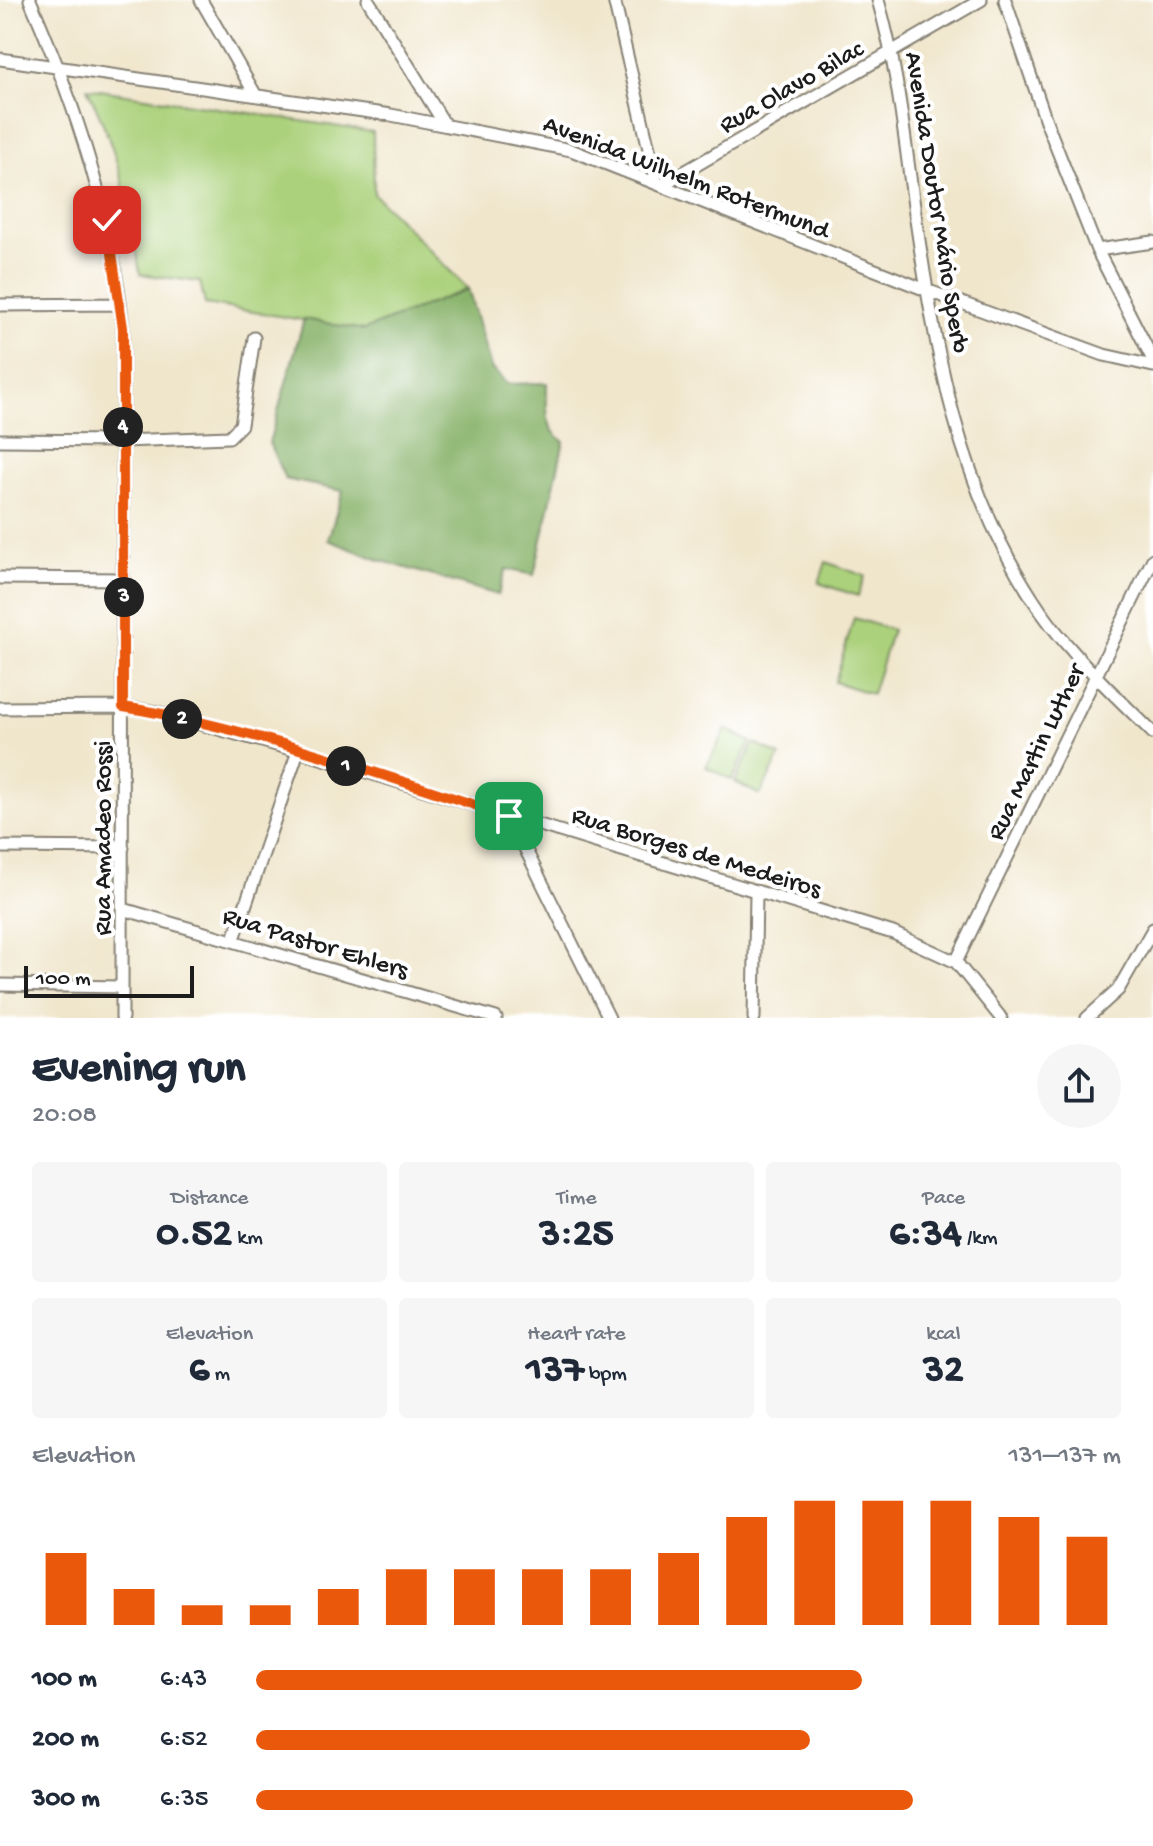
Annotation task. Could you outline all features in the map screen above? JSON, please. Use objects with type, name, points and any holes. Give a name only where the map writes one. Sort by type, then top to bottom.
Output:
[{"type":"street","name":"Rua Amadeo Rossi","points":[[30,0],[60,70],[107,220],[120,304],[124,579],[122,1018]]},
{"type":"street","points":[[201,0],[255,94]]},
{"type":"street","points":[[368,0],[445,125]]},
{"type":"street","points":[[614,0],[660,184]]},
{"type":"street","name":"Avenida Doutor Mário Sperb","points":[[878,0],[893,50],[926,290],[962,453],[983,510],[1033,600],[1095,676],[1153,733]]},
{"type":"street","name":"Rua Olavo Bilac","points":[[660,184],[981,0]]},
{"type":"street","points":[[1005,0],[1046,121],[1097,250],[1153,360]]},
{"type":"street","name":"Avenida Wilhelm Rotermund","points":[[0,59],[60,70],[255,94],[445,125],[571,150],[926,290],[1104,355],[1153,366]]},
{"type":"street","points":[[1097,250],[1153,242]]},
{"type":"street","points":[[0,305],[120,304]]},
{"type":"street","points":[[0,440],[218,440],[236,432],[241,425],[254,338]]},
{"type":"street","name":"Rua Martin Luther","points":[[956,962],[1153,559]]},
{"type":"street","points":[[0,578],[124,579]]},
{"type":"street","name":"Rua Borges de Medeiros","points":[[0,708],[123,707],[157,712],[298,751],[893,933],[956,962]]},
{"type":"street","points":[[234,939],[298,751]]},
{"type":"street","points":[[509,816],[609,1018]]},
{"type":"street","points":[[0,847],[123,848]]},
{"type":"street","points":[[754,1018],[756,891]]},
{"type":"street","name":"Rua Pastor Ehlers","points":[[123,909],[496,1018]]},
{"type":"street","points":[[1087,1018],[1118,990],[1153,929]]},
{"type":"street","points":[[956,962],[1001,1018]]},
{"type":"street","points":[[0,985],[122,987]]},
{"type":"green space","points":[[87,88],[373,132],[374,194],[468,289],[364,330],[205,304],[200,282],[140,274],[121,179],[107,133]]},
{"type":"green space","points":[[468,289],[491,368],[507,384],[547,383],[549,423],[564,441],[534,575],[506,569],[498,595],[379,560],[328,540],[343,491],[285,479],[269,443],[304,319],[364,330]]},
{"type":"green space","points":[[826,562],[865,576],[858,596],[819,583]]},
{"type":"green space","points":[[854,618],[892,630],[872,694],[835,682]]},
{"type":"green space","points":[[726,729],[751,742],[732,780],[706,767]]},
{"type":"green space","points":[[754,743],[780,756],[760,795],[735,782]]},
{"type":"route","points":[[107,220],[123,328],[123,707],[157,712],[298,751],[509,816]]}]
